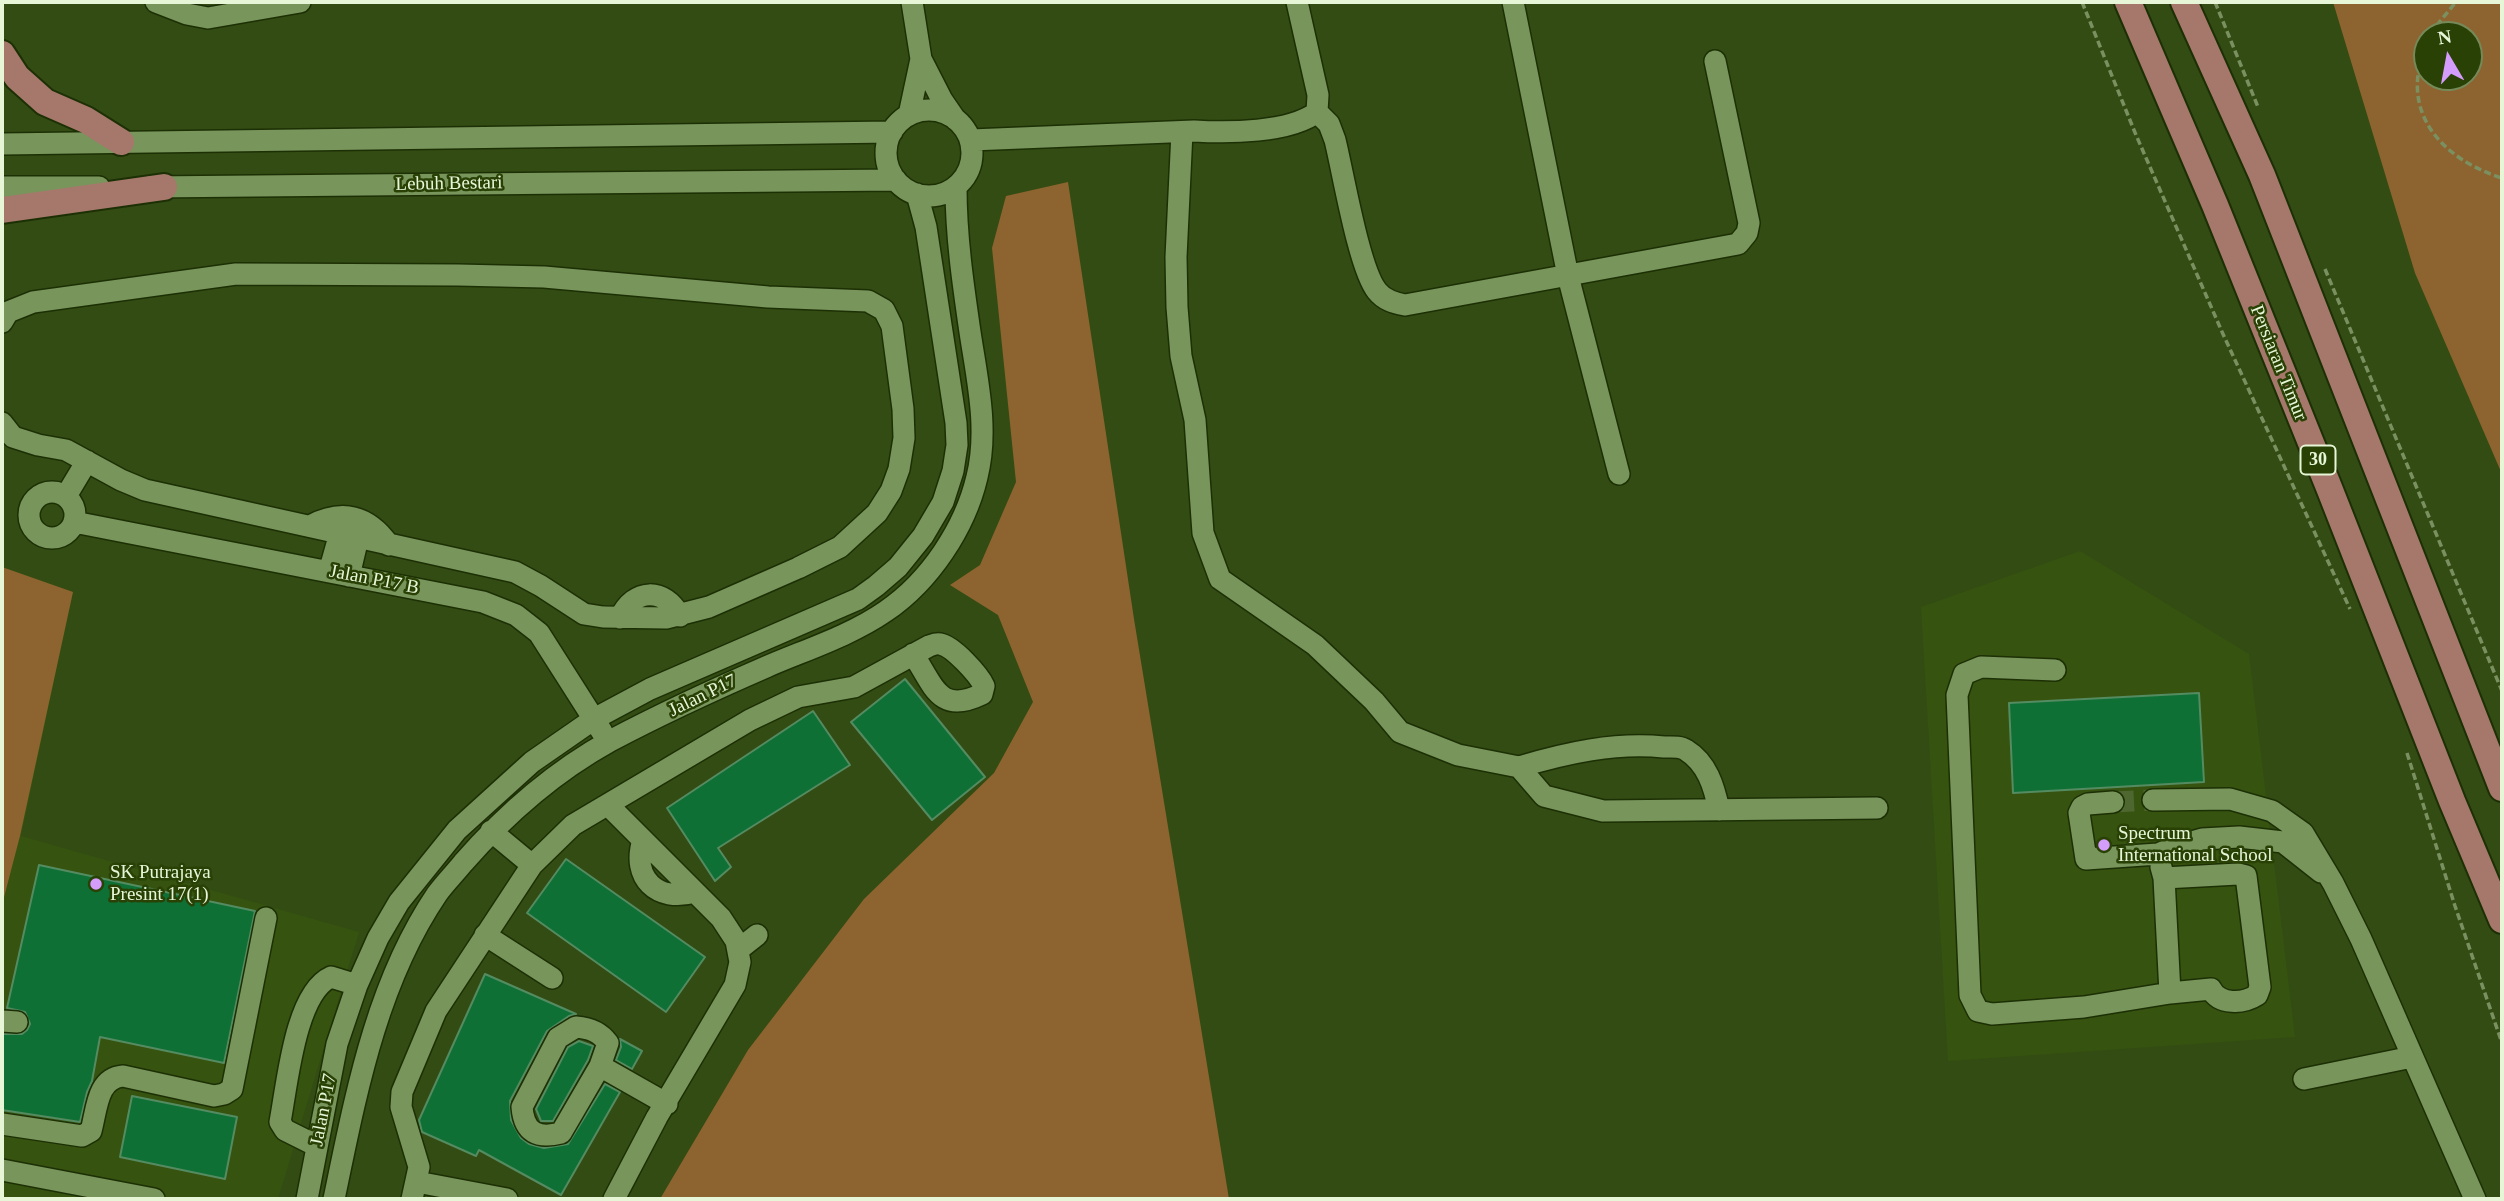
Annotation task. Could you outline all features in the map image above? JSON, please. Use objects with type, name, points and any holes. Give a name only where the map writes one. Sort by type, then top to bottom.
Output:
[{"type":"main road","name":"Persiaran Timur","points":[[2129,2],[2215,205],[2502,920]]},
{"type":"main road","points":[[2183,2],[2262,175],[2502,788]]},
{"type":"main road","points":[[2,54],[17,77],[45,102],[86,120],[121,142]]},
{"type":"main road","points":[[2,210],[164,187]]},
{"type":"street","points":[[156,2],[187,14],[208,18],[300,2]]},
{"type":"street","points":[[912,2],[921,58],[942,100],[956,119]]},
{"type":"street","points":[[1297,2],[1318,95],[1317,113]]},
{"type":"street","points":[[1513,2],[1568,276],[1619,474]]},
{"type":"street","points":[[909,115],[921,58]]},
{"type":"street","points":[[1317,113],[1329,124],[1335,140],[1361,250],[1373,285],[1379,295],[1391,303],[1405,305],[1738,244],[1744,239],[1749,223],[1715,61]]},
{"type":"street","points":[[928,110],[947,114],[963,125],[971,140],[973,149],[970,168],[956,187],[944,194],[917,194],[902,187],[888,165],[886,148],[892,132],[909,115],[928,110]]},
{"type":"street","points":[[971,140],[1213,132],[1285,125],[1305,121],[1317,113]]},
{"type":"street","points":[[2,144],[892,132]]},
{"type":"street","points":[[1182,132],[1176,257],[1181,356],[1195,420],[1203,533],[1220,579],[1315,645],[1374,701],[1400,732],[1458,755],[1519,767],[1592,749],[1649,745],[1684,748],[1709,773],[1719,810]]},
{"type":"street","name":"Lebuh Bestari","points":[[2,187],[896,180]]},
{"type":"street","name":"Jalan P17","points":[[334,1199],[358,1085],[386,996],[408,944],[439,892],[491,831],[557,776],[609,742],[715,689],[850,631],[886,611],[915,586],[936,561],[960,524],[978,476],[982,447],[982,412],[959,261],[956,187]]},
{"type":"street","name":"Jalan P17","points":[[307,1199],[337,1044],[357,985],[378,938],[399,902],[457,830],[532,762],[594,719],[650,690],[858,599],[898,568],[923,536],[943,502],[953,471],[957,445],[926,227],[917,194]]},
{"type":"street","points":[[2,322],[8,312],[33,302],[236,274],[544,277],[768,297],[868,301],[884,310],[892,326],[904,438],[900,469],[891,491],[877,513],[840,547],[709,607],[666,618],[620,618],[584,614],[515,572],[145,491],[121,481],[66,450],[13,437],[2,422]]},
{"type":"street","points":[[66,495],[87,461]]},
{"type":"street","points":[[51,491],[66,495],[74,507],[74,522],[65,535],[57,538],[41,536],[30,524],[29,509],[37,496],[51,491]]},
{"type":"street","points":[[310,526],[323,519],[354,517],[380,532],[388,545]]},
{"type":"street","name":"Jalan P17 B","points":[[74,522],[483,602],[516,615],[539,633],[609,742]]},
{"type":"street","points":[[339,574],[349,535]]},
{"type":"street","points":[[507,1199],[415,1191],[419,1167],[401,1107],[402,1092],[436,1011],[532,864],[573,825],[750,720],[798,697],[854,687],[913,654]]},
{"type":"street","points":[[2055,670],[1981,667],[1964,674],[1956,695],[1970,995],[1978,1011],[1992,1014],[2084,1006],[2211,989],[2214,996],[2223,1001],[2250,1000],[2258,995],[2260,987],[2246,876],[2238,874],[2164,878]]},
{"type":"street","points":[[1519,767],[1544,796],[1604,811],[1877,808]]},
{"type":"street","points":[[2153,800],[2230,799],[2272,811],[2303,833],[2333,883],[2361,939],[2475,1199]]},
{"type":"street","points":[[2113,802],[2088,804],[2082,807],[2079,813],[2086,859],[2158,854],[2202,839],[2239,836],[2283,842],[2333,883]]},
{"type":"street","points":[[608,805],[721,918],[736,941],[740,962],[736,985],[614,1199]]},
{"type":"street","points":[[491,831],[532,864]]},
{"type":"street","points":[[2158,854],[2164,878],[2170,993]]},
{"type":"street","points":[[2,1124],[87,1135],[91,1131],[104,1083],[112,1077],[122,1076],[214,1096],[232,1089],[266,918]]},
{"type":"street","points":[[738,950],[757,934]]},
{"type":"street","points":[[485,935],[552,978]]},
{"type":"street","points":[[317,1146],[285,1130],[280,1122],[297,1026],[321,982],[331,977],[357,985]]},
{"type":"street","points":[[576,1027],[588,1028],[603,1036],[608,1043],[600,1066],[561,1133],[547,1137],[531,1131],[523,1120],[522,1107],[558,1038],[576,1027]]},
{"type":"street","points":[[2304,1079],[2412,1057]]},
{"type":"street","points":[[600,1066],[667,1104]]},
{"type":"street","points":[[2,1170],[154,1199]]},
{"type":"path","points":[[2082,2],[2136,135],[2223,334],[2355,619]]},
{"type":"path","points":[[2215,2],[2263,119]]},
{"type":"path","points":[[2440,21],[2456,2]]},
{"type":"path","points":[[2417,91],[2418,103],[2428,126],[2443,146],[2487,173],[2502,177]]},
{"type":"path","points":[[2321,259],[2502,691]]},
{"type":"path","points":[[2405,748],[2502,1043]]},
{"type":"shaded area","points":[[2333,2],[2502,2],[2502,474],[2415,273]]},
{"type":"shaded area","points":[[1068,182],[1134,619],[1229,1199],[660,1199],[748,1050],[864,899],[994,773],[1033,702],[998,615],[950,585],[980,565],[1016,482],[992,248],[1006,196]]},
{"type":"shaded area","name":"Spectrum International School","points":[[2080,551],[2249,654],[2295,1037],[1948,1061],[1921,607]]},
{"type":"shaded area","name":"SK Putrajaya Presint 17(1)","points":[[2,567],[73,592],[21,836],[359,932],[278,1199],[2,1199]]},
{"type":"shaded area","points":[[2,567],[73,592],[20,836],[2,905]]},
{"type":"building","points":[[905,679],[985,777],[932,820],[851,722]]},
{"type":"building","points":[[2199,693],[2204,782],[2013,793],[2009,703]]},
{"type":"building","points":[[813,711],[850,765],[718,848],[731,867],[715,881],[667,808]]},
{"type":"building","points":[[566,859],[705,957],[666,1012],[527,913]]},
{"type":"building","points":[[39,865],[255,911],[224,1063],[100,1037],[92,1081],[80,1122],[2,1110],[2,1034],[22,1034],[30,1024],[25,1012],[7,1008]]},
{"type":"building","points":[[485,974],[576,1014],[547,1031],[510,1101],[511,1120],[521,1138],[529,1144],[544,1148],[568,1144],[605,1084],[620,1092],[561,1195],[479,1150],[476,1156],[422,1132],[419,1120]]},
{"type":"building","points":[[620,1039],[642,1051],[632,1069],[616,1060],[621,1047]]},
{"type":"building","points":[[579,1041],[593,1046],[588,1060],[553,1121],[541,1121],[536,1109],[568,1047]]},
{"type":"building","points":[[132,1096],[237,1117],[225,1179],[120,1157]]},
{"type":"tunnel","points":[[2113,802],[2153,800]]},
{"type":"place","name":"Spectrum International School","points":[[2104,845]]},
{"type":"place","name":"SK Putrajaya Presint 17(1)","points":[[96,884]]}]
